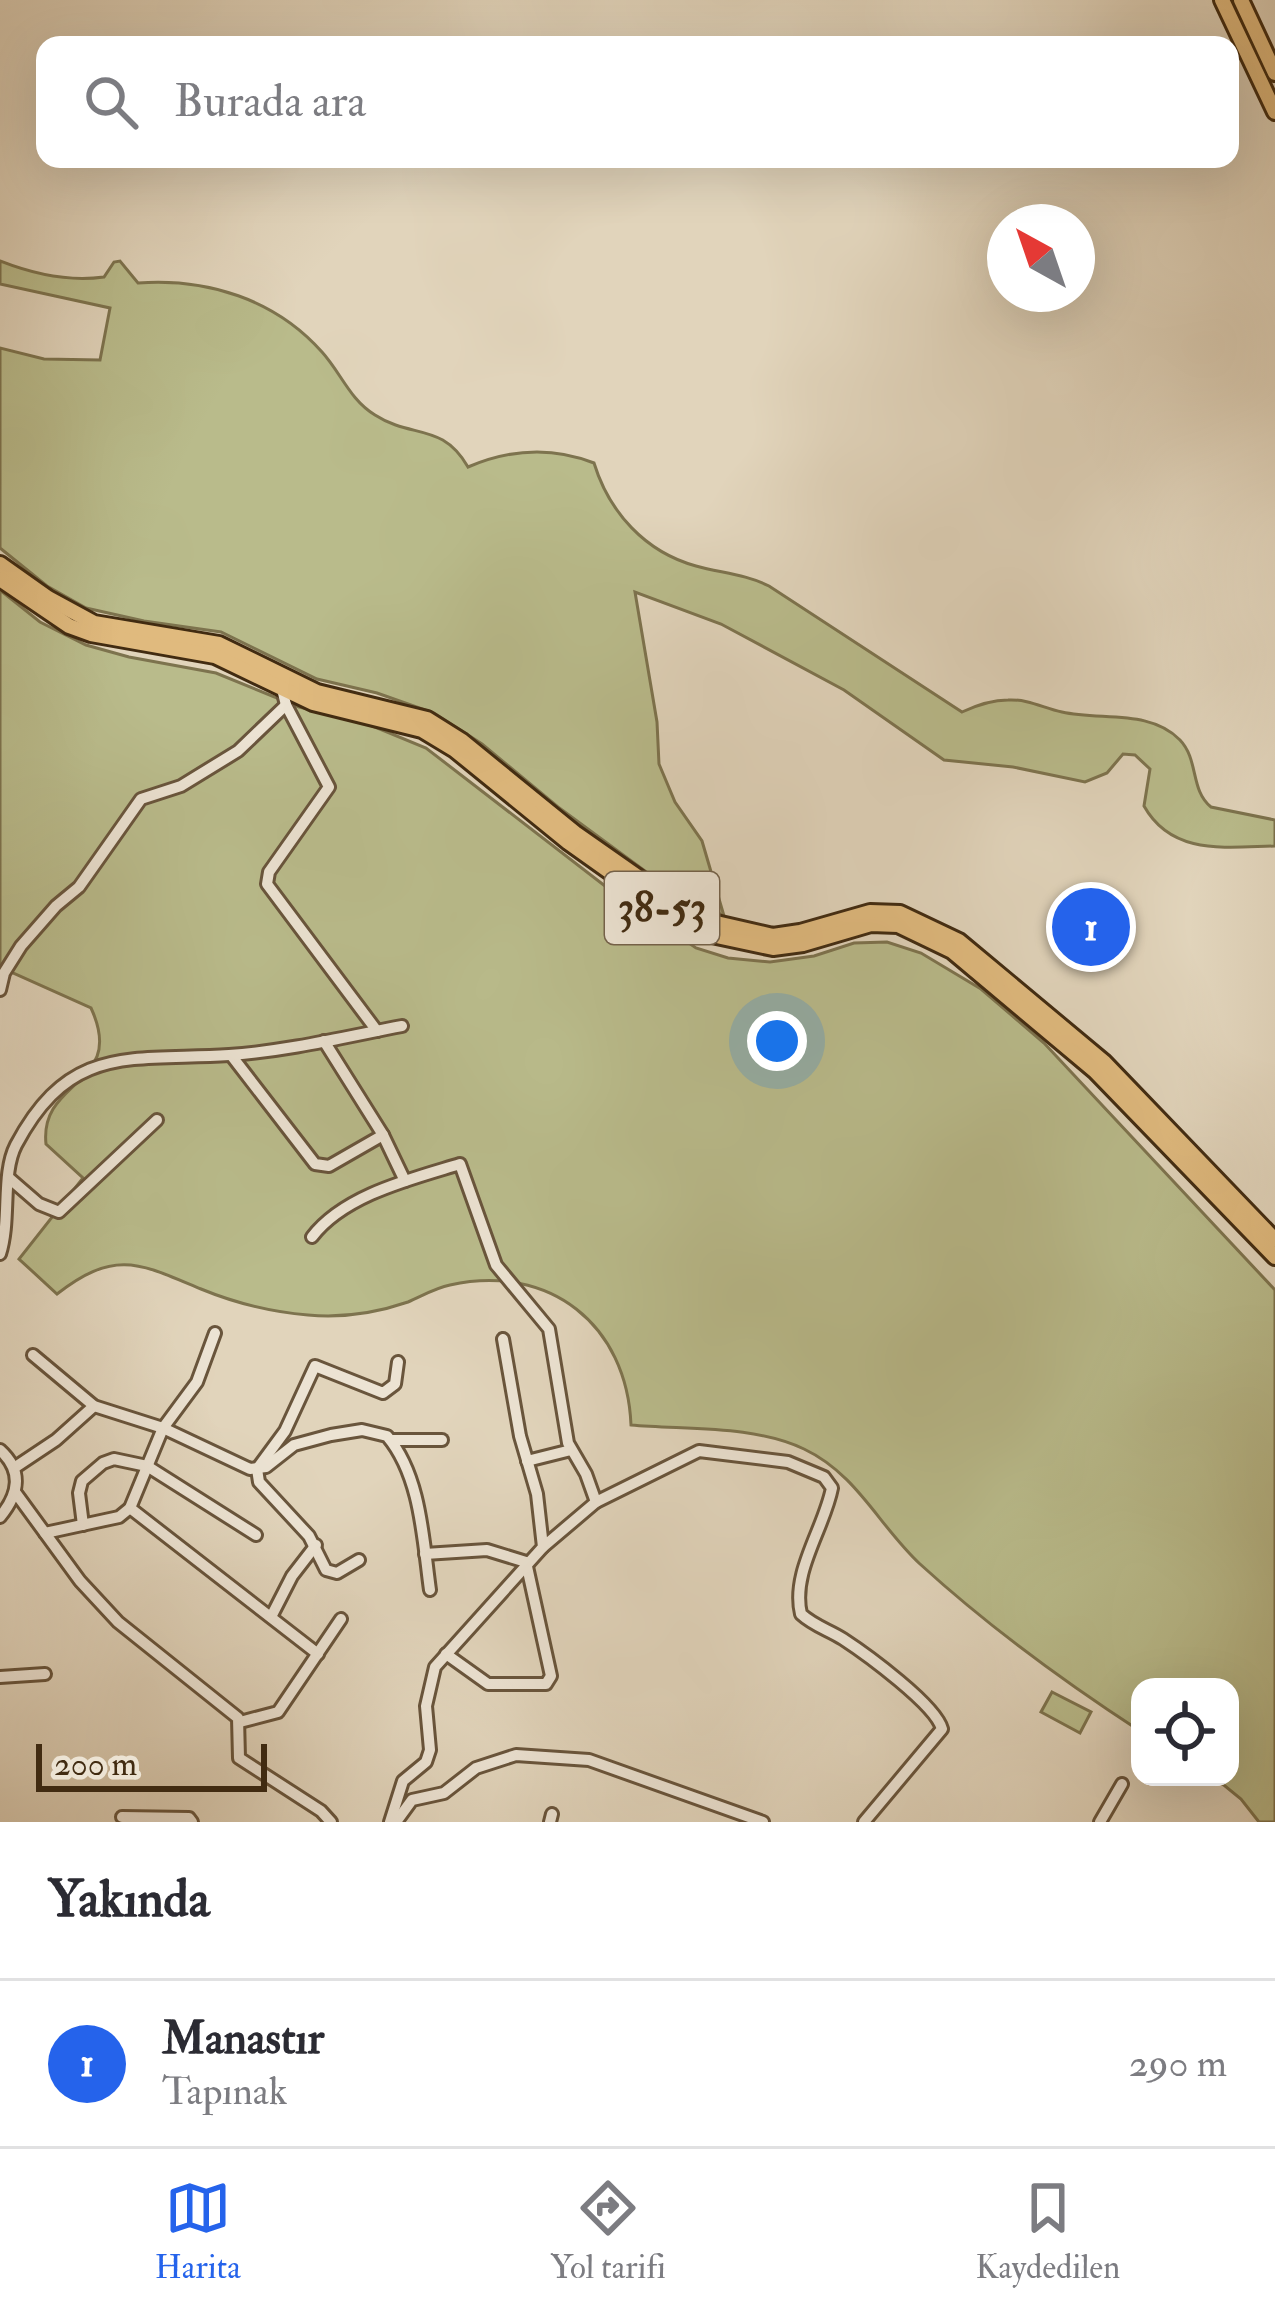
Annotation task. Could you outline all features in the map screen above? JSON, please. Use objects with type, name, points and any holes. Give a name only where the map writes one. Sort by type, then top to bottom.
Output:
[{"type":"main road","points":[[1222,0],[1275,112]]},
{"type":"main road","points":[[1240,0],[1275,74]]},
{"type":"main road","name":"38-53","points":[[0,564],[61,607],[94,623],[220,644],[317,692],[427,718],[575,833],[665,896],[712,922],[773,936],[870,912],[900,913],[959,941],[1104,1062],[1275,1240]]},
{"type":"main road","name":"38-53","points":[[0,579],[69,626],[91,634],[215,656],[284,697],[422,730],[568,842],[658,906],[707,934],[773,948],[871,924],[898,925],[952,951],[1095,1071],[1275,1257]]},
{"type":"street","points":[[0,989],[21,946],[80,887],[141,799],[181,786],[238,751],[284,697],[329,787],[269,872],[267,884],[377,1031]]},
{"type":"street","points":[[0,1254],[14,1148],[52,1094],[76,1075],[142,1055],[231,1054],[402,1026]]},
{"type":"street","points":[[324,1041],[406,1181]]},
{"type":"street","points":[[231,1054],[315,1164],[329,1166],[383,1135]]},
{"type":"street","points":[[9,1178],[39,1204],[59,1211],[157,1120]]},
{"type":"street","points":[[312,1237],[338,1213],[406,1181],[460,1164],[496,1264],[549,1330],[571,1450],[596,1502]]},
{"type":"street","points":[[45,1533],[119,1517],[130,1508],[163,1428],[196,1382],[214,1333]]},
{"type":"street","points":[[503,1339],[537,1494],[543,1547]]},
{"type":"street","points":[[33,1355],[94,1406],[163,1428],[246,1468],[257,1469],[294,1445],[331,1435],[369,1430],[391,1440],[442,1440]]},
{"type":"street","points":[[358,1561],[331,1574],[324,1568],[316,1546],[259,1482],[257,1469],[285,1431],[315,1366],[382,1393],[395,1384],[398,1362]]},
{"type":"street","points":[[14,1468],[94,1406]]},
{"type":"street","points":[[391,1440],[411,1483],[430,1590]]},
{"type":"street","points":[[0,1450],[14,1468],[15,1492],[80,1581],[118,1622],[240,1722]]},
{"type":"street","points":[[527,1461],[571,1450]]},
{"type":"street","points":[[393,1822],[404,1781],[426,1762],[430,1750],[426,1706],[435,1667],[526,1562],[596,1502],[699,1451],[788,1462],[824,1477],[832,1488],[809,1554],[798,1601],[802,1614],[844,1640],[939,1717],[942,1729],[864,1822]]},
{"type":"street","points":[[83,1525],[79,1493],[86,1477],[114,1459],[147,1466],[256,1534]]},
{"type":"street","points":[[0,1516],[15,1492]]},
{"type":"street","points":[[130,1508],[318,1654]]},
{"type":"street","points":[[271,1617],[292,1576],[316,1546]]},
{"type":"street","points":[[425,1554],[487,1550],[526,1562]]},
{"type":"street","points":[[446,1654],[488,1684],[545,1684],[549,1680],[551,1671],[526,1562]]},
{"type":"street","points":[[240,1722],[278,1712],[341,1619]]},
{"type":"street","points":[[0,1677],[45,1674]]},
{"type":"street","points":[[240,1722],[239,1758],[331,1822]]},
{"type":"street","points":[[393,1822],[412,1800],[444,1793],[476,1768],[516,1755],[589,1760],[763,1822]]},
{"type":"street","points":[[1100,1822],[1122,1784]]},
{"type":"street","points":[[122,1817],[189,1818],[192,1822]]},
{"type":"green space","points":[[0,261],[38,273],[78,278],[104,277],[120,261],[138,283],[189,284],[261,306],[303,334],[375,415],[448,443],[468,467],[531,452],[594,463],[619,513],[661,551],[769,586],[962,712],[990,702],[1016,700],[1077,715],[1140,720],[1168,730],[1186,748],[1204,800],[1211,807],[1275,820],[1275,846],[1202,845],[1169,833],[1144,806],[1150,769],[1135,755],[1123,754],[1107,773],[1085,782],[1013,767],[944,760],[844,690],[721,624],[635,592],[657,722],[659,764],[675,802],[702,841],[724,916],[649,874],[482,744],[434,713],[317,679],[221,632],[86,608],[47,586],[0,548],[0,348],[44,359],[100,360],[110,308],[0,284]]},
{"type":"green space","points":[[0,590],[40,622],[86,645],[216,673],[299,707],[358,720],[426,748],[605,886],[696,948],[728,958],[770,962],[814,956],[854,943],[887,942],[921,953],[981,989],[1044,1043],[1275,1290],[1275,1822],[1259,1822],[1225,1786],[1239,1786],[1239,1678],[1131,1678],[1131,1725],[1027,1652],[946,1587],[823,1460],[764,1436],[631,1425],[615,1358],[576,1309],[550,1293],[486,1281],[444,1286],[371,1312],[308,1315],[240,1303],[129,1265],[96,1270],[57,1294],[19,1259],[83,1178],[46,1144],[47,1122],[55,1106],[91,1068],[99,1034],[91,1008],[0,967]]},
{"type":"green space","points":[[1052,1692],[1091,1712],[1080,1733],[1041,1712]]},
{"type":"place","name":"Manastır","points":[[1091,927]]}]
